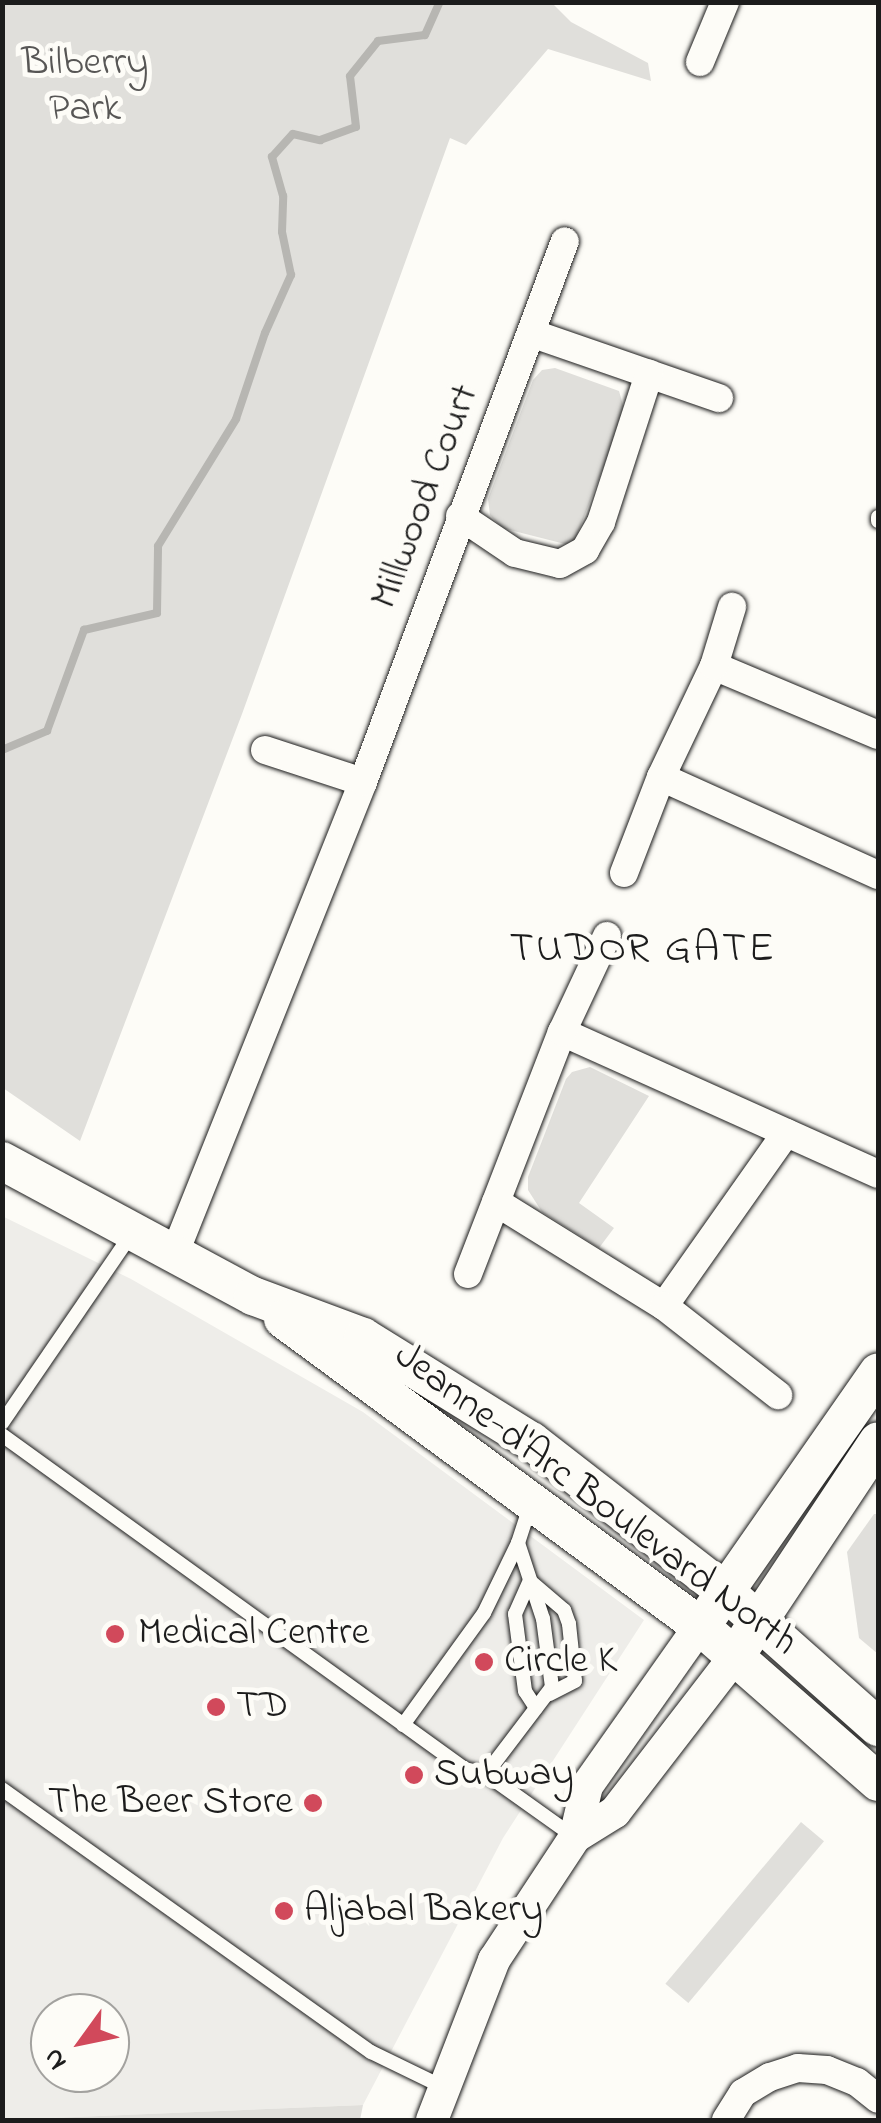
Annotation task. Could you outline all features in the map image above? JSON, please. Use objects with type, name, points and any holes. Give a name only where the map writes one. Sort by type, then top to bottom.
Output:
[{"type":"main road","name":"Jeanne-d'Arc Boulevard North","points":[[2,1161],[253,1296],[363,1337],[531,1441],[727,1593],[878,1726]]},
{"type":"main road","name":"Jeanne-d'Arc Boulevard North","points":[[253,1296],[344,1368],[700,1626],[878,1782]]},
{"type":"main road","points":[[700,1626],[727,1593],[878,1373]]},
{"type":"main road","points":[[735,1656],[878,1441]]},
{"type":"street","points":[[700,62],[725,2]]},
{"type":"street","name":"Millwood Court","points":[[174,1255],[363,782],[565,241]]},
{"type":"street","points":[[531,333],[719,398]]},
{"type":"street","points":[[460,516],[515,553],[560,564],[585,550],[601,522],[648,374]]},
{"type":"street","points":[[624,873],[661,777],[714,666],[732,607]]},
{"type":"street","points":[[714,666],[878,735]]},
{"type":"street","points":[[265,750],[363,782]]},
{"type":"street","points":[[661,777],[878,875]]},
{"type":"street","points":[[468,1274],[562,1032],[607,936]]},
{"type":"street","points":[[562,1032],[878,1174]]},
{"type":"street","points":[[664,1306],[786,1132]]},
{"type":"street","points":[[496,1202],[664,1306],[778,1395]]},
{"type":"street","points":[[432,2120],[494,1960],[575,1837],[587,1786],[700,1626]]},
{"type":"street","points":[[575,1837],[615,1812],[735,1656]]},
{"type":"street","points":[[726,2120],[743,2094],[770,2077],[798,2068],[826,2070],[858,2082],[878,2100]]},
{"type":"lane","points":[[2,1423],[132,1232]]},
{"type":"lane","points":[[2,1435],[464,1769],[486,1774],[575,1837]]},
{"type":"lane","points":[[403,1725],[484,1613],[518,1543],[532,1501]]},
{"type":"lane","points":[[486,1774],[552,1687],[543,1619],[518,1543]]},
{"type":"lane","points":[[530,1581],[564,1610],[568,1624],[575,1680],[546,1695]]},
{"type":"lane","points":[[530,1581],[515,1614],[525,1691],[536,1708]]},
{"type":"lane","points":[[2,1789],[372,2052],[443,2086]]},
{"type":"shaded area","points":[[2,1216],[131,1279],[363,1412],[644,1620],[503,1838],[363,2105],[3,2120]]},
{"type":"green space","name":"Bilberry Park","points":[[2,3],[552,3],[571,22],[648,63],[651,81],[548,49],[466,145],[450,138],[242,714],[80,1141],[3,1088]]},
{"type":"green space","points":[[555,368],[619,391],[625,412],[575,540],[569,545],[502,528],[490,515],[488,499],[533,380],[542,370]]},
{"type":"green space","points":[[590,1067],[649,1096],[579,1203],[614,1228],[599,1248],[542,1212],[528,1190],[528,1177],[566,1079],[572,1072]]},
{"type":"green space","points":[[874,1514],[878,1514],[878,1654],[859,1638],[847,1552]]},
{"type":"green space","points":[[801,1822],[824,1841],[688,2003],[665,1984]]},
{"type":"green space","points":[[363,2105],[360,2120],[3,2120]]},
{"type":"waterway","points":[[2,750],[47,731],[84,630],[157,613],[158,546],[236,419],[265,333],[291,275],[282,232],[283,196],[272,157],[293,134],[320,140],[356,127],[350,76],[378,41],[425,35],[440,2]]},
{"type":"place","name":"Medical Centre","points":[[115,1634]]},
{"type":"place","name":"Circle K","points":[[484,1662]]},
{"type":"place","name":"TD","points":[[216,1707]]},
{"type":"place","name":"Subway","points":[[414,1775]]},
{"type":"place","name":"The Beer Store","points":[[313,1803]]},
{"type":"place","name":"Aljabal Bakery","points":[[284,1911]]},
{"type":"district","name":"TUDOR GATE","points":[[643,950]]}]
